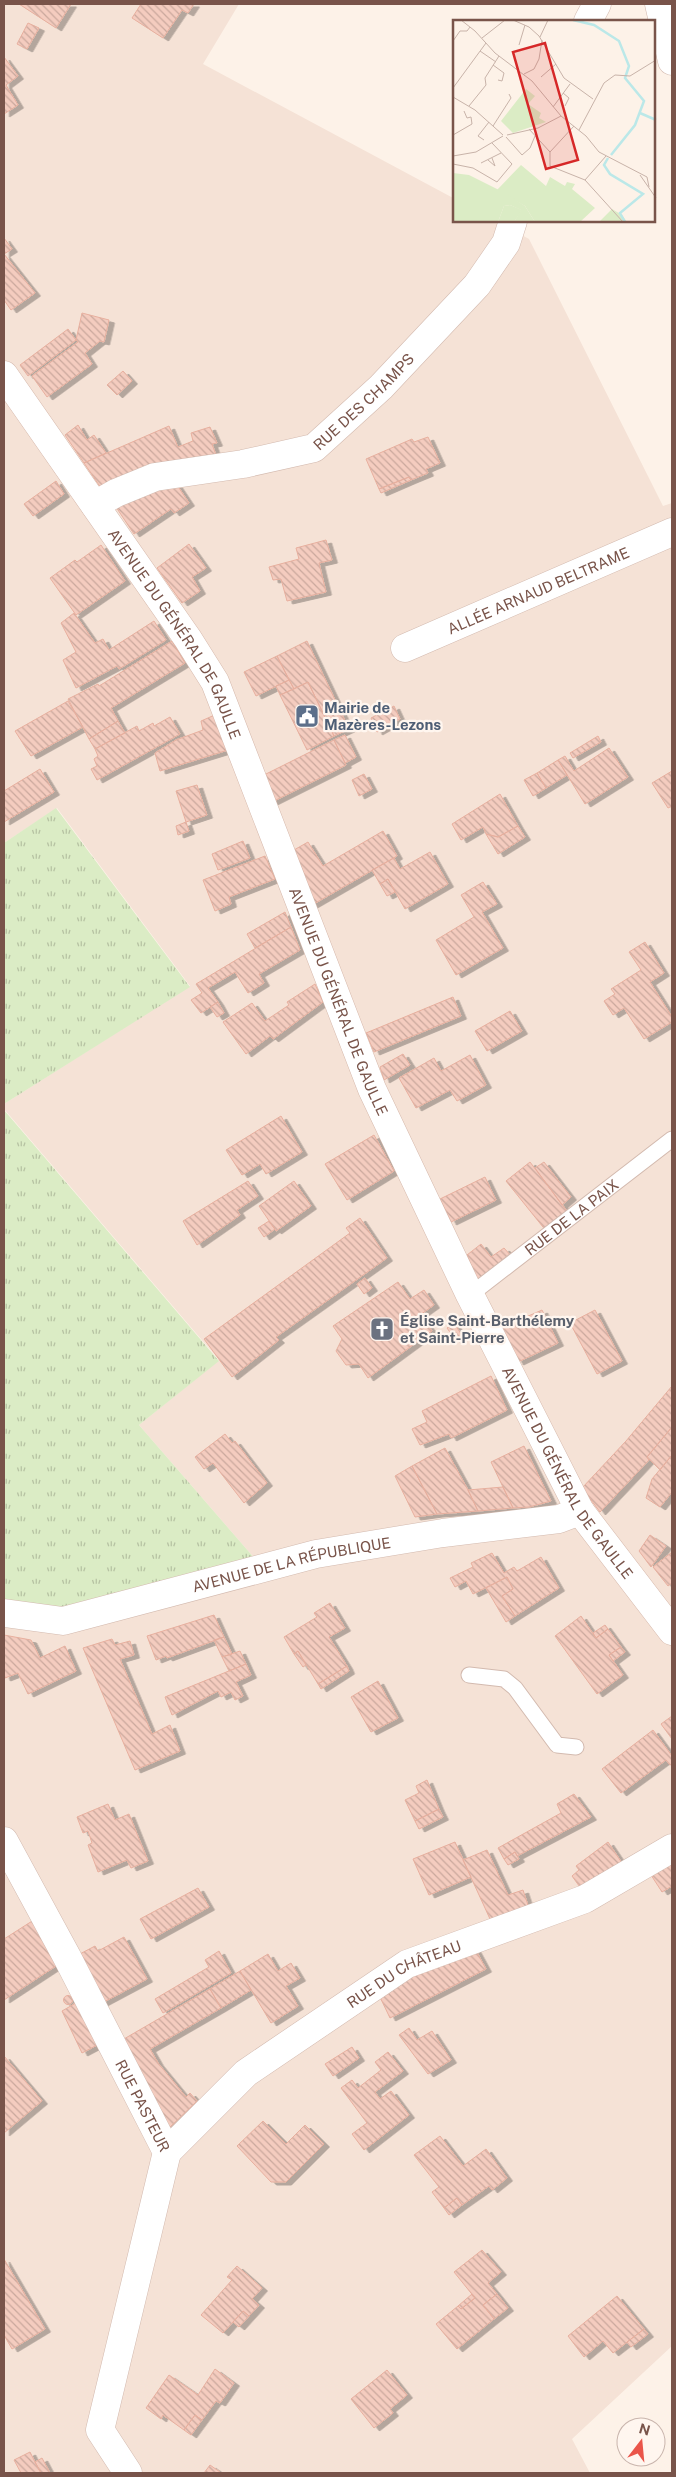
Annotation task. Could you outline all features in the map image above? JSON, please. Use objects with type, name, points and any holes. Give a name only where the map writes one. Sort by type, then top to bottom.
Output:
[{"type":"street","points":[[588,20],[596,4]]},
{"type":"street","points":[[659,4],[672,61]]},
{"type":"street","name":"RUE DES CHAMPS","points":[[95,505],[116,493],[155,477],[243,464],[314,448],[380,387],[477,284],[506,243],[513,222]]},
{"type":"street","name":"AVENUE DU GÉNÉRAL DE GAULLE","points":[[4,375],[215,682],[372,1089],[470,1295],[580,1511],[672,1631]]},
{"type":"street","name":"ALLÉE ARNAUD BELTRAME","points":[[405,648],[672,532]]},
{"type":"street","name":"AVENUE DE LA RÉPUBLIQUE","points":[[4,1613],[63,1621],[316,1554],[443,1533],[559,1519],[580,1511]]},
{"type":"street","name":"RUE PASTEUR","points":[[4,1840],[71,1965],[167,2152],[100,2430],[128,2473]]},
{"type":"street","name":"RUE DU CHÂTEAU","points":[[167,2152],[246,2073],[407,1964],[585,1899],[672,1848]]},
{"type":"lane","name":"RUE DE LA PAIX","points":[[470,1295],[672,1139]]},
{"type":"lane","points":[[468,1675],[504,1679],[516,1688],[557,1745],[576,1747]]},
{"type":"shaded area","points":[[4,4],[239,4],[203,64],[453,198],[453,222],[498,222],[529,239],[663,506],[672,503],[672,2346],[572,2439],[590,2473],[4,2473],[4,1604],[256,1560],[139,1425],[219,1360],[4,1109],[4,1104],[190,986],[57,808],[4,843]]},
{"type":"green space","points":[[56,808],[190,987],[4,1104],[4,843]]},
{"type":"green space","points":[[4,1110],[219,1361],[139,1425],[256,1560],[65,1616],[4,1604]]},
{"type":"building","points":[[19,4],[71,4],[56,28]]},
{"type":"building","points":[[141,4],[194,4],[188,13],[182,10],[163,38],[132,18]]},
{"type":"building","points":[[28,23],[39,28],[27,49],[17,44]]},
{"type":"building","points":[[4,57],[18,76],[6,85],[18,105],[4,114]]},
{"type":"building","points":[[4,238],[12,249],[4,254]]},
{"type":"building","points":[[4,254],[35,293],[11,310],[4,300]]},
{"type":"building","points":[[82,313],[109,320],[104,342],[100,341],[85,353],[92,364],[47,397],[32,376],[78,342],[76,340]]},
{"type":"building","points":[[68,329],[76,340],[28,376],[20,365]]},
{"type":"building","points":[[123,371],[132,381],[117,395],[107,385]]},
{"type":"building","points":[[78,425],[87,440],[94,435],[106,453],[84,463],[65,435]]},
{"type":"building","points":[[169,426],[178,447],[193,441],[191,433],[210,427],[217,443],[212,444],[216,455],[101,488],[84,463]]},
{"type":"building","points":[[428,437],[440,463],[426,469],[428,473],[411,480],[409,477],[379,489],[366,459],[412,439],[414,442]]},
{"type":"building","points":[[409,477],[411,480],[381,493],[379,489]]},
{"type":"building","points":[[56,481],[64,494],[33,516],[24,504]]},
{"type":"building","points":[[177,485],[189,503],[174,513],[171,509],[134,534],[116,507],[158,489]]},
{"type":"building","points":[[326,540],[332,560],[319,563],[326,592],[287,601],[281,579],[273,580],[269,567],[299,559],[296,548]]},
{"type":"building","points":[[189,544],[206,568],[192,577],[200,591],[182,603],[157,568]]},
{"type":"building","points":[[101,545],[125,581],[76,615],[50,578],[75,560],[77,562]]},
{"type":"building","points":[[74,613],[95,643],[103,639],[109,650],[154,621],[166,640],[119,669],[117,666],[76,688],[63,660],[76,652],[61,623]]},
{"type":"building","points":[[172,641],[185,663],[111,708],[118,721],[89,739],[68,699],[98,684],[99,686]]},
{"type":"building","points":[[307,641],[349,729],[334,736],[308,682],[294,689],[277,656]]},
{"type":"building","points":[[277,656],[289,680],[256,696],[244,672]]},
{"type":"building","points":[[289,680],[294,689],[280,695],[276,686]]},
{"type":"building","name":"Mairie de Mazères-Lezons","points":[[308,682],[334,736],[307,750],[280,695]]},
{"type":"building","points":[[68,701],[83,727],[31,756],[15,731]]},
{"type":"building","points":[[394,706],[400,719],[377,732],[371,718]]},
{"type":"building","points":[[217,714],[228,750],[160,771],[155,753],[176,740],[203,730],[201,721]]},
{"type":"building","points":[[170,717],[180,734],[97,780],[91,769],[97,766],[94,759],[98,756],[95,749],[137,726],[139,731],[153,723],[154,726]]},
{"type":"building","points":[[118,721],[125,733],[95,749],[89,739]]},
{"type":"building","points":[[345,735],[356,757],[345,763],[334,740]]},
{"type":"building","points":[[598,736],[601,742],[573,758],[570,753]]},
{"type":"building","points":[[334,740],[346,765],[272,802],[262,776]]},
{"type":"building","points":[[609,748],[628,777],[585,804],[558,760],[565,756],[574,771]]},
{"type":"building","points":[[558,760],[567,775],[546,788],[537,773]]},
{"type":"building","points":[[40,769],[54,792],[4,822],[4,791]]},
{"type":"building","points":[[672,771],[672,806],[668,808],[652,783]]},
{"type":"building","points":[[537,773],[546,788],[533,796],[524,780]]},
{"type":"building","points":[[364,774],[372,789],[359,796],[352,780]]},
{"type":"building","points":[[197,785],[207,815],[186,822],[176,791]]},
{"type":"building","points":[[500,794],[518,826],[498,837],[486,834],[483,827],[461,840],[452,824]]},
{"type":"building","points":[[186,822],[189,831],[178,835],[176,826]]},
{"type":"building","points":[[518,826],[525,837],[498,854],[486,834],[498,837]]},
{"type":"building","points":[[383,831],[397,856],[312,905],[301,878],[305,876],[294,850],[308,842],[323,866]]},
{"type":"building","points":[[243,841],[250,858],[218,870],[212,854]]},
{"type":"building","points":[[430,852],[448,884],[405,909],[388,879],[380,884],[372,870],[394,858],[400,869]]},
{"type":"building","points":[[265,856],[275,879],[229,897],[231,904],[215,911],[203,880]]},
{"type":"building","points":[[388,879],[395,892],[387,896],[380,884]]},
{"type":"building","points":[[483,882],[497,904],[482,912],[503,948],[456,975],[436,940],[474,917],[461,895]]},
{"type":"building","points":[[285,912],[291,927],[255,948],[247,934]]},
{"type":"building","points":[[291,927],[300,950],[259,974],[264,983],[248,993],[235,972],[208,988],[218,1002],[201,1013],[191,1000],[202,993],[196,984]]},
{"type":"building","points":[[645,942],[664,973],[650,982],[672,1017],[672,1022],[644,1039],[624,1008],[613,1015],[604,1001],[615,994],[611,989],[641,970],[629,952]]},
{"type":"building","points":[[315,984],[323,1002],[273,1039],[270,1036],[246,1054],[223,1022],[252,1003],[265,1021],[289,1005],[287,1002]]},
{"type":"building","points":[[453,997],[461,1016],[374,1052],[366,1033]]},
{"type":"building","points":[[218,1002],[224,1013],[217,1017],[210,1007]]},
{"type":"building","points":[[510,1011],[522,1031],[487,1051],[475,1031]]},
{"type":"building","points":[[403,1054],[410,1065],[384,1080],[380,1067]]},
{"type":"building","points":[[470,1055],[486,1085],[457,1101],[450,1090],[416,1108],[399,1078],[434,1058],[441,1071]]},
{"type":"building","points":[[281,1116],[302,1152],[266,1174],[260,1164],[242,1175],[226,1150]]},
{"type":"building","points":[[374,1135],[394,1171],[347,1200],[325,1164]]},
{"type":"building","points":[[530,1162],[570,1215],[547,1232],[506,1181]]},
{"type":"building","points":[[544,1162],[571,1197],[562,1205],[535,1168]]},
{"type":"building","points":[[485,1177],[496,1200],[451,1222],[440,1199]]},
{"type":"building","points":[[248,1181],[258,1196],[237,1210],[240,1215],[197,1245],[183,1221]]},
{"type":"building","points":[[294,1181],[311,1206],[276,1231],[259,1206]]},
{"type":"building","points":[[360,1218],[387,1258],[276,1337],[279,1340],[232,1377],[204,1339],[350,1233],[346,1228]]},
{"type":"building","points":[[269,1221],[275,1229],[264,1237],[258,1228]]},
{"type":"building","points":[[481,1244],[491,1257],[504,1248],[512,1257],[478,1282],[467,1255]]},
{"type":"building","points":[[365,1278],[372,1288],[364,1294],[357,1284]]},
{"type":"building","name":"Église Saint-Barthélemy et Saint-Pierre","points":[[398,1282],[410,1299],[424,1290],[434,1305],[420,1315],[432,1331],[368,1378],[359,1364],[346,1365],[336,1351],[342,1339],[333,1326]]},
{"type":"building","points":[[542,1310],[558,1343],[518,1362],[501,1328]]},
{"type":"building","points":[[595,1310],[622,1361],[597,1374],[570,1323]]},
{"type":"building","points":[[454,1323],[463,1337],[456,1341],[447,1328]]},
{"type":"building","points":[[491,1376],[507,1410],[451,1438],[449,1434],[420,1445],[412,1429],[427,1422],[422,1411]]},
{"type":"building","points":[[672,1386],[672,1427],[647,1457],[649,1460],[600,1512],[582,1488],[626,1441]]},
{"type":"building","points":[[672,1427],[672,1455],[660,1470],[647,1457]]},
{"type":"building","points":[[225,1434],[232,1443],[235,1441],[267,1483],[244,1503],[213,1463],[204,1469],[195,1457]]},
{"type":"building","points":[[524,1446],[551,1501],[529,1507],[513,1508],[491,1462]]},
{"type":"building","points":[[445,1448],[478,1511],[437,1514],[412,1466]]},
{"type":"building","points":[[672,1455],[672,1492],[660,1507],[646,1498],[652,1479]]},
{"type":"building","points":[[412,1466],[437,1514],[415,1517],[395,1476]]},
{"type":"building","points":[[503,1487],[513,1508],[478,1511],[468,1490]]},
{"type":"building","points":[[650,1535],[666,1546],[651,1567],[639,1551]]},
{"type":"building","points":[[672,1552],[672,1583],[668,1586],[653,1567]]},
{"type":"building","points":[[492,1553],[504,1573],[514,1567],[517,1571],[541,1557],[559,1588],[515,1616],[502,1596],[513,1589],[507,1577],[473,1594],[466,1581],[455,1587],[450,1578],[473,1567],[471,1563]]},
{"type":"building","points":[[507,1577],[513,1589],[502,1596],[515,1616],[506,1622],[486,1588]]},
{"type":"building","points":[[330,1603],[345,1628],[329,1637],[347,1666],[318,1684],[298,1651],[294,1654],[284,1637],[317,1617],[314,1613]]},
{"type":"building","points":[[214,1615],[224,1637],[167,1658],[166,1656],[156,1660],[147,1636]]},
{"type":"building","points":[[581,1616],[596,1638],[608,1629],[621,1647],[609,1655],[623,1675],[597,1694],[555,1636]]},
{"type":"building","points":[[605,1625],[608,1629],[596,1638],[593,1633]]},
{"type":"building","points":[[4,1635],[31,1640],[40,1658],[65,1646],[76,1671],[28,1694],[18,1673],[5,1678],[4,1676]]},
{"type":"building","points":[[224,1637],[232,1654],[222,1657],[214,1640]]},
{"type":"building","points":[[112,1639],[115,1645],[130,1641],[134,1655],[120,1659],[152,1734],[170,1725],[180,1751],[135,1770],[83,1648]]},
{"type":"building","points":[[621,1647],[625,1652],[613,1661],[609,1655]]},
{"type":"building","points":[[240,1651],[246,1664],[229,1671],[222,1657]]},
{"type":"building","points":[[298,1651],[306,1665],[303,1667],[294,1654]]},
{"type":"building","points":[[246,1664],[251,1675],[236,1682],[243,1696],[235,1700],[231,1692],[221,1697],[218,1691],[172,1715],[165,1697]]},
{"type":"building","points":[[347,1666],[349,1671],[321,1689],[318,1684]]},
{"type":"building","points":[[378,1681],[398,1718],[371,1732],[351,1697]]},
{"type":"building","points":[[672,1716],[672,1739],[661,1724]]},
{"type":"building","points":[[653,1730],[672,1756],[672,1764],[670,1765],[666,1760],[621,1793],[602,1769]]},
{"type":"building","points":[[427,1780],[439,1809],[415,1821],[405,1800],[419,1793],[416,1786]]},
{"type":"building","points":[[574,1794],[591,1817],[517,1856],[515,1852],[504,1859],[498,1848],[561,1813],[557,1804]]},
{"type":"building","points":[[108,1804],[115,1820],[129,1814],[148,1861],[131,1868],[127,1860],[98,1872],[88,1845],[92,1843],[88,1831],[83,1833],[77,1817]]},
{"type":"building","points":[[439,1809],[443,1817],[419,1829],[415,1821]]},
{"type":"building","points":[[455,1842],[471,1877],[429,1895],[413,1859]]},
{"type":"building","points":[[608,1842],[624,1866],[582,1890],[572,1876],[579,1870],[576,1866]]},
{"type":"building","points":[[487,1850],[508,1895],[523,1890],[529,1908],[490,1919],[463,1860]]},
{"type":"building","points":[[515,1852],[519,1859],[508,1865],[504,1859]]},
{"type":"building","points":[[672,1862],[672,1886],[662,1892],[651,1875]]},
{"type":"building","points":[[198,1888],[209,1907],[151,1939],[140,1919]]},
{"type":"building","points":[[40,1916],[62,1962],[4,2000],[4,1939]]},
{"type":"building","points":[[124,1937],[147,1979],[102,2003],[76,1956],[95,1946],[98,1951]]},
{"type":"building","points":[[473,1945],[486,1969],[390,2018],[378,1993]]},
{"type":"building","points":[[219,1951],[231,1973],[163,2013],[155,1999],[209,1967],[205,1960]]},
{"type":"building","points":[[268,1954],[278,1971],[291,1963],[300,1978],[286,1986],[298,2006],[271,2023],[240,1971]]},
{"type":"building","points":[[240,1971],[251,1990],[221,2008],[210,1989]]},
{"type":"building","points":[[210,1989],[221,2008],[150,2049],[158,2063],[186,2097],[190,2093],[197,2101],[168,2129],[117,2043]]},
{"type":"building","points":[[68,1995],[73,2000],[68,2005],[63,2000]]},
{"type":"building","points":[[81,2000],[103,2042],[82,2053],[62,2011]]},
{"type":"building","points":[[409,2028],[417,2040],[432,2031],[451,2060],[428,2074],[399,2035]]},
{"type":"building","points":[[352,2047],[359,2058],[333,2076],[325,2064]]},
{"type":"building","points":[[388,2052],[403,2071],[375,2092],[380,2099],[391,2091],[409,2115],[364,2150],[352,2134],[367,2123],[341,2088],[352,2080],[358,2088],[381,2070],[375,2062]]},
{"type":"building","points":[[4,2056],[42,2101],[4,2133]]},
{"type":"building","points":[[263,2121],[286,2144],[305,2125],[324,2144],[286,2182],[271,2182],[237,2146]]},
{"type":"building","points":[[440,2136],[463,2166],[486,2149],[507,2178],[492,2190],[489,2186],[462,2205],[457,2198],[444,2208],[432,2192],[439,2187],[414,2155]]},
{"type":"building","points":[[457,2198],[462,2205],[449,2215],[444,2208]]},
{"type":"building","points":[[482,2250],[501,2272],[488,2283],[497,2294],[483,2305],[494,2319],[457,2349],[436,2324],[458,2306],[461,2309],[475,2298],[454,2272]]},
{"type":"building","points":[[4,2259],[45,2329],[12,2349],[4,2335]]},
{"type":"building","points":[[237,2266],[262,2288],[252,2299],[259,2305],[249,2316],[243,2311],[223,2333],[201,2315],[232,2280],[227,2277]]},
{"type":"building","points":[[472,2294],[475,2298],[461,2309],[458,2306]]},
{"type":"building","points":[[497,2294],[508,2308],[494,2319],[483,2305]]},
{"type":"building","points":[[617,2296],[644,2329],[613,2353],[603,2341],[584,2357],[568,2336]]},
{"type":"building","points":[[243,2311],[249,2316],[239,2327],[233,2322]]},
{"type":"building","points":[[644,2329],[648,2334],[631,2347],[627,2342]]},
{"type":"building","points":[[215,2369],[234,2383],[220,2403],[216,2401],[202,2420],[195,2415],[184,2430],[163,2415],[161,2419],[146,2408],[169,2375],[198,2395]]},
{"type":"building","points":[[387,2370],[407,2395],[390,2409],[393,2413],[374,2428],[351,2399]]},
{"type":"building","points":[[195,2415],[202,2420],[191,2435],[184,2430]]},
{"type":"building","points":[[30,2452],[41,2473],[21,2473],[14,2460]]},
{"type":"building","points":[[42,2458],[50,2473],[41,2473],[35,2462]]},
{"type":"building","points":[[210,2465],[220,2472],[204,2473]]},
{"type":"place","name":"Mairie de Mazères-Lezons","points":[[307,716]]},
{"type":"place","name":"Église Saint-Barthélemy et Saint-Pierre","points":[[382,1329]]}]
